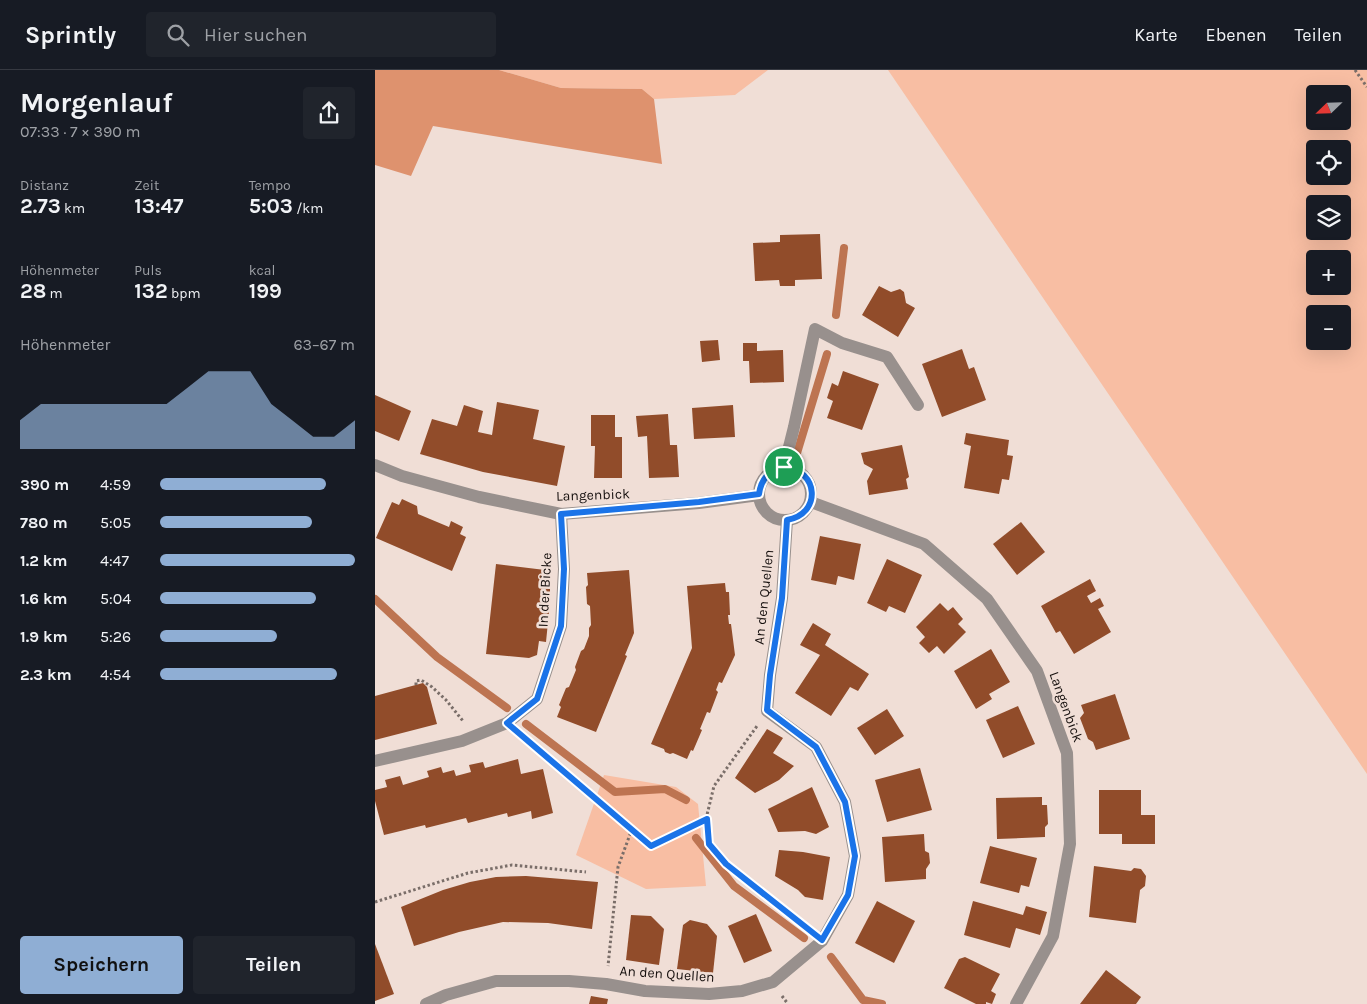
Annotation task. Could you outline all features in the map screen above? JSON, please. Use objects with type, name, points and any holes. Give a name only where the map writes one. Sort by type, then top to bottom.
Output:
[{"type":"street","points":[[784,467],[815,329],[842,343],[887,357],[918,405]]},
{"type":"street","name":"Langenbick","points":[[375,465],[421,482],[561,514],[699,502],[759,494]]},
{"type":"street","points":[[784,467],[793,468],[800,472],[811,485],[811,502],[801,515],[795,519],[778,519],[771,516],[765,510],[759,494],[760,486],[769,473],[784,467]]},
{"type":"street","name":"Langenbick","points":[[811,502],[925,544],[987,599],[1037,671],[1067,753],[1070,844],[1053,936],[1016,1004]]},
{"type":"street","name":"In der Bicke","points":[[375,761],[462,741],[507,723],[537,699],[561,626],[564,569],[561,514]]},
{"type":"street","name":"An den Quellen","points":[[427,1004],[447,995],[496,981],[537,980],[606,984],[645,990],[709,994],[742,990],[773,982],[822,940],[848,895],[855,856],[845,802],[816,747],[767,710],[770,675],[782,598],[787,520]]},
{"type":"path","points":[[1355,70],[1367,87]]},
{"type":"path","points":[[416,685],[416,681],[421,680],[446,700],[463,720],[471,737]]},
{"type":"path","points":[[767,710],[714,786],[707,819],[709,844],[726,864],[822,940]]},
{"type":"path","points":[[507,723],[651,846],[707,819]]},
{"type":"path","points":[[606,984],[618,868],[632,829]]},
{"type":"path","points":[[375,902],[468,873],[512,865],[586,872]]},
{"type":"shaded area","points":[[375,70],[499,70],[561,88],[642,89],[654,99],[662,164],[433,126],[411,176],[375,165]]},
{"type":"shaded area","points":[[499,70],[768,70],[735,95],[654,99],[642,89],[561,88]]},
{"type":"shaded area","points":[[888,70],[1367,70],[1367,774]]},
{"type":"shaded area","points":[[604,775],[676,787],[698,804],[706,886],[646,889],[576,855]]},
{"type":"building","points":[[820,234],[822,279],[795,280],[795,286],[780,286],[779,280],[755,281],[753,243],[780,242],[780,235]]},
{"type":"building","points":[[879,286],[891,292],[900,289],[904,292],[906,303],[915,308],[898,337],[862,315]]},
{"type":"building","points":[[718,340],[720,360],[702,362],[700,341]]},
{"type":"building","points":[[743,343],[757,343],[757,351],[783,350],[784,382],[750,383],[749,361],[743,361]]},
{"type":"building","points":[[962,349],[969,369],[974,367],[986,400],[942,417],[922,364]]},
{"type":"building","points":[[843,371],[879,384],[862,430],[827,418],[833,401],[827,398],[832,383],[838,386]]},
{"type":"building","points":[[375,395],[411,411],[399,441],[375,431]]},
{"type":"building","points":[[497,402],[539,410],[533,439],[565,446],[557,486],[483,472],[420,454],[432,419],[457,426],[464,405],[483,411],[478,432],[492,435]]},
{"type":"building","points":[[733,405],[735,437],[694,439],[692,408]]},
{"type":"building","points":[[668,414],[670,445],[677,445],[679,477],[649,478],[647,436],[638,437],[636,416]]},
{"type":"building","points":[[591,415],[615,415],[615,437],[622,437],[622,478],[594,478],[595,446],[591,446]]},
{"type":"building","points":[[966,433],[1009,440],[1007,455],[1013,456],[1009,480],[1002,479],[999,494],[964,488],[971,446],[964,444]]},
{"type":"building","points":[[902,445],[909,477],[906,479],[908,489],[869,495],[867,481],[873,469],[864,464],[861,453]]},
{"type":"building","points":[[402,499],[417,506],[418,514],[449,527],[451,521],[463,527],[460,534],[466,537],[452,571],[376,538],[392,502],[399,505]]},
{"type":"building","points":[[1021,522],[1045,552],[1017,575],[993,544]]},
{"type":"building","points":[[820,536],[861,544],[854,580],[838,576],[836,585],[811,580]]},
{"type":"building","points":[[887,559],[922,575],[905,613],[889,606],[886,612],[867,603]]},
{"type":"building","points":[[496,564],[545,570],[543,580],[550,582],[550,593],[545,595],[545,599],[550,602],[546,642],[539,641],[537,655],[529,658],[486,654]]},
{"type":"building","points":[[629,570],[634,633],[625,655],[627,656],[596,732],[557,717],[561,707],[559,705],[566,688],[569,687],[581,651],[584,649],[589,636],[591,625],[590,606],[587,604],[587,573]]},
{"type":"building","points":[[1090,579],[1096,591],[1087,596],[1091,603],[1100,598],[1104,606],[1098,609],[1111,632],[1074,654],[1060,631],[1056,633],[1041,606]]},
{"type":"building","points":[[725,583],[726,592],[729,592],[730,615],[728,615],[735,655],[722,683],[719,682],[716,690],[718,692],[710,713],[707,712],[700,729],[702,730],[693,751],[691,750],[687,759],[665,752],[664,749],[651,744],[692,648],[687,586]]},
{"type":"building","points":[[940,603],[948,611],[953,607],[963,619],[958,624],[966,632],[944,654],[937,646],[929,653],[919,643],[925,637],[916,627]]},
{"type":"building","points":[[813,623],[831,634],[825,645],[869,674],[858,691],[850,687],[831,716],[795,693],[820,655],[800,645]]},
{"type":"building","points":[[991,649],[1010,682],[989,694],[992,699],[976,709],[954,671]]},
{"type":"building","points":[[423,683],[427,687],[437,724],[375,740],[375,696]]},
{"type":"building","points":[[1115,694],[1130,739],[1096,750],[1093,742],[1088,739],[1080,718],[1084,713],[1081,705]]},
{"type":"building","points":[[1018,706],[1035,744],[1003,758],[986,720]]},
{"type":"building","points":[[887,709],[904,736],[875,755],[857,728]]},
{"type":"building","points":[[767,729],[783,738],[773,753],[794,766],[779,780],[755,793],[735,778]]},
{"type":"building","points":[[518,759],[521,774],[543,769],[553,813],[532,819],[531,811],[508,817],[507,813],[468,823],[466,818],[426,828],[425,825],[384,835],[375,801],[375,790],[387,787],[385,780],[400,776],[403,785],[429,777],[427,771],[441,767],[443,773],[454,770],[456,776],[471,772],[469,765],[483,762],[485,768]]},
{"type":"building","points":[[920,768],[932,810],[887,822],[875,780]]},
{"type":"building","points":[[812,787],[829,827],[816,834],[805,831],[778,832],[768,809]]},
{"type":"building","points":[[1099,790],[1141,790],[1141,815],[1155,815],[1155,844],[1122,844],[1122,834],[1099,834]]},
{"type":"building","points":[[1042,797],[1042,805],[1047,805],[1048,824],[1045,827],[1045,837],[997,839],[996,798]]},
{"type":"building","points":[[924,834],[925,851],[929,853],[930,863],[926,869],[926,879],[885,882],[882,837]]},
{"type":"building","points":[[990,846],[1037,858],[1029,887],[1021,885],[1019,893],[980,883]]},
{"type":"building","points":[[779,850],[830,857],[823,900],[805,897],[798,890],[775,876]]},
{"type":"building","points":[[1094,866],[1131,871],[1134,868],[1141,869],[1146,876],[1145,886],[1140,890],[1136,923],[1089,917]]},
{"type":"building","points":[[526,876],[598,882],[592,929],[548,923],[503,922],[459,932],[414,946],[401,907],[443,890],[470,882],[496,877]]},
{"type":"building","points":[[877,901],[915,921],[894,963],[855,943]]},
{"type":"building","points":[[973,901],[1023,915],[1026,906],[1047,912],[1040,935],[1016,928],[1010,948],[964,935]]},
{"type":"building","points":[[756,914],[772,951],[744,963],[728,926]]},
{"type":"building","points":[[631,915],[651,916],[664,929],[659,965],[626,960]]},
{"type":"building","points":[[690,920],[707,924],[717,936],[713,973],[677,969],[683,925]]},
{"type":"building","points":[[375,944],[394,994],[375,1001]]},
{"type":"building","points":[[965,957],[1000,974],[991,991],[996,994],[992,1004],[986,1002],[986,1004],[976,1004],[944,988],[959,959]]},
{"type":"building","points":[[1106,970],[1141,997],[1136,1004],[1080,1004]]},
{"type":"building","points":[[591,996],[608,999],[607,1004],[589,1004]]},
{"type":"waterway","points":[[836,315],[844,248]]},
{"type":"waterway","points":[[797,453],[827,354]]},
{"type":"waterway","points":[[375,599],[437,657],[507,708]]},
{"type":"waterway","points":[[526,724],[615,792],[665,789],[686,800]]},
{"type":"waterway","points":[[696,838],[734,886],[804,938]]},
{"type":"waterway","points":[[831,957],[863,1000],[882,1004]]},
{"type":"route","points":[[784,467],[793,468],[807,478],[811,485],[812,494],[811,502],[807,509],[795,519],[787,520],[782,598],[770,675],[767,710],[816,747],[845,802],[855,856],[848,895],[822,940],[726,864],[709,844],[707,819],[651,846],[507,723],[537,699],[561,626],[564,569],[561,514],[631,509],[759,494],[763,479],[776,469],[784,467]]}]
